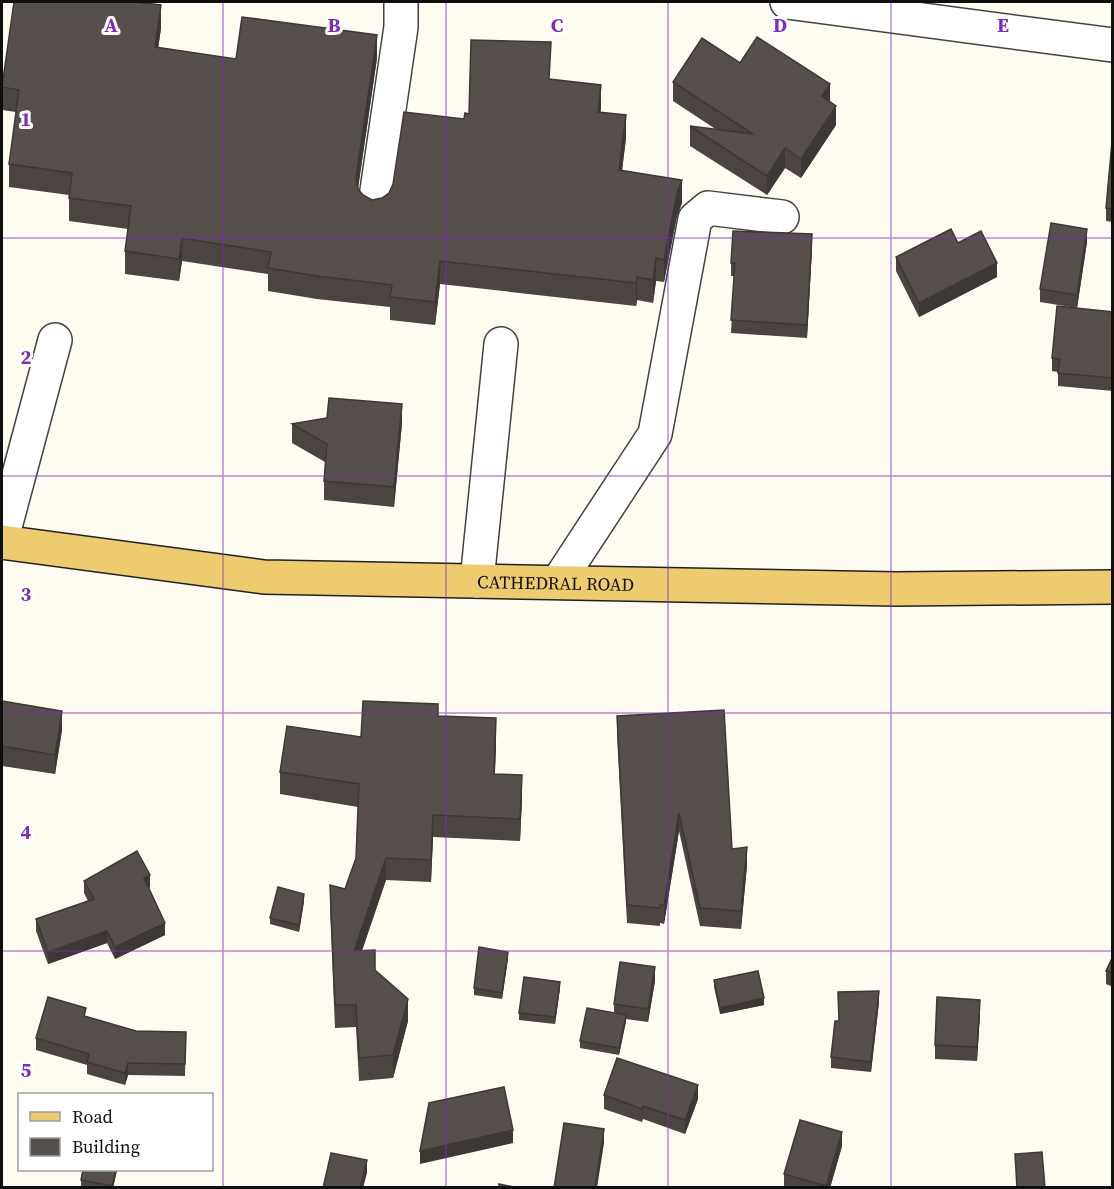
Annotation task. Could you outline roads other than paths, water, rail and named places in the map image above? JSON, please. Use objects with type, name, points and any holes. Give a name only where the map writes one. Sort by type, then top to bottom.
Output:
[{"type":"main road","name":"CATHEDRAL ROAD","points":[[2,540],[264,577],[896,589],[1113,587]]},
{"type":"street","points":[[375,204],[401,27],[401,2]]},
{"type":"street","points":[[787,2],[1113,45]]},
{"type":"street","points":[[558,582],[656,434],[695,219],[708,208],[782,217]]},
{"type":"street","points":[[2,540],[56,340]]},
{"type":"street","points":[[477,581],[501,344]]}]
